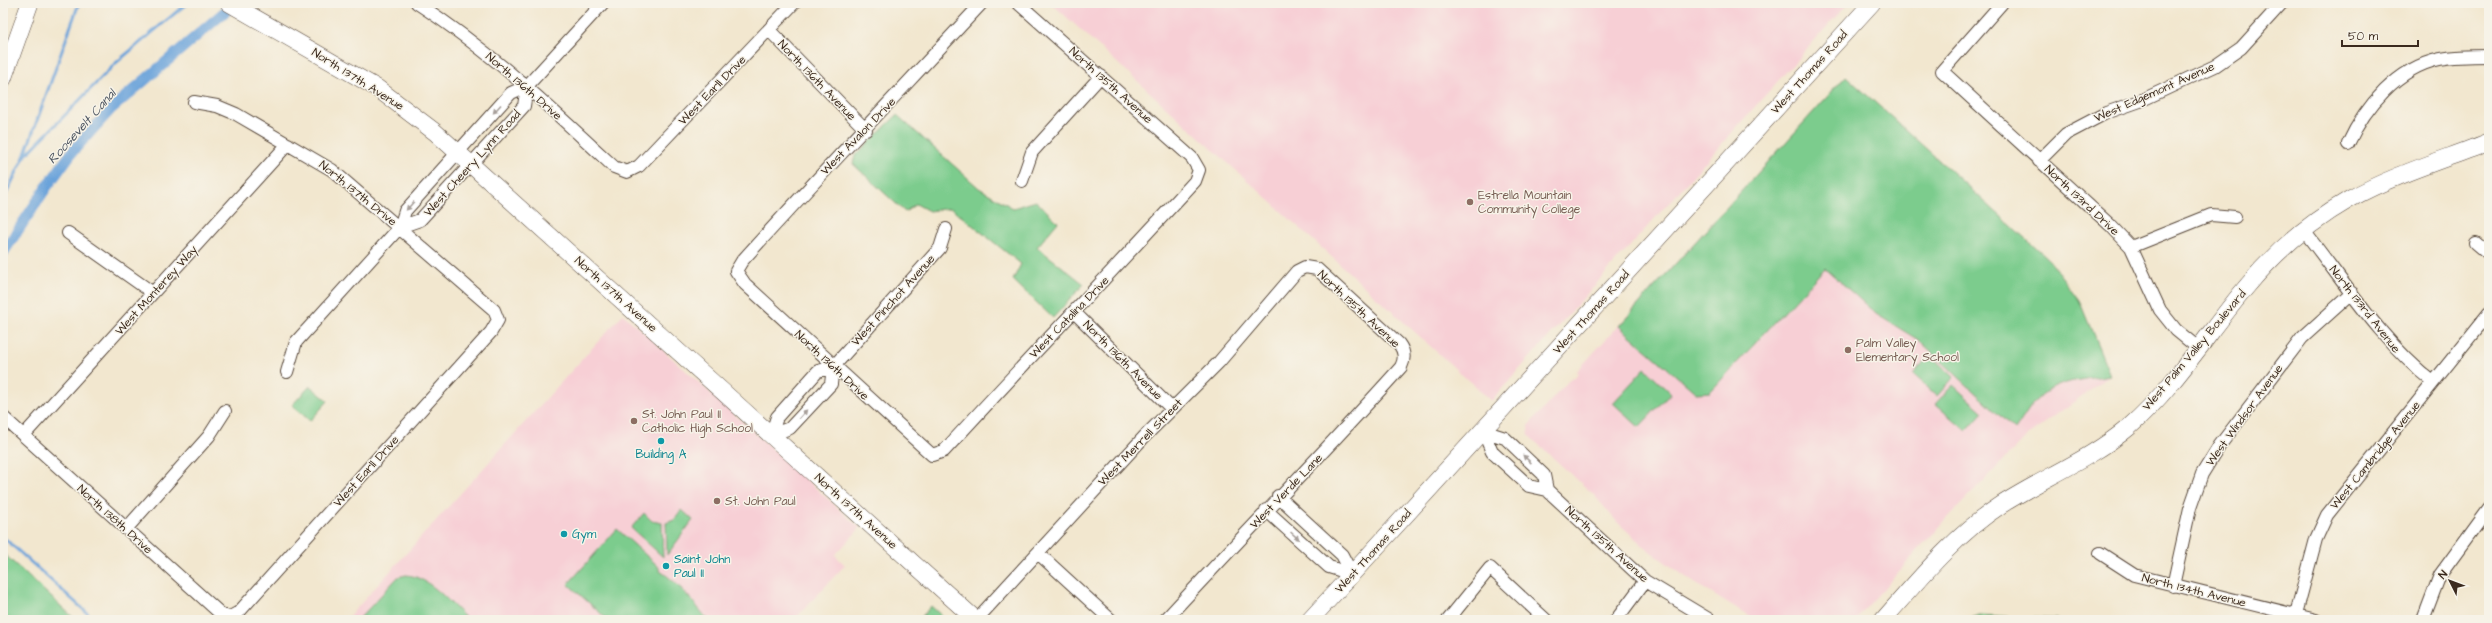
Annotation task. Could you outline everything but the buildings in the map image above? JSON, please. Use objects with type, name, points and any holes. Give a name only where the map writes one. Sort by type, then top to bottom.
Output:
[{"type":"street","points":[[3,79],[30,3]]},
{"type":"street","name":"North 137th Avenue","points":[[229,3],[377,88],[401,104],[458,152],[976,620]]},
{"type":"street","name":"North 136th Drive","points":[[417,3],[459,30],[527,86],[614,167],[627,172]]},
{"type":"street","name":"West Cheery Lynn Road","points":[[287,372],[296,342],[400,227],[405,211],[511,93],[527,86],[603,3]]},
{"type":"street","name":"West Earll Drive","points":[[627,172],[639,166],[794,3]]},
{"type":"street","name":"West Avalon Drive","points":[[736,271],[742,261],[820,176],[866,130],[982,3]]},
{"type":"street","name":"North 135th Avenue","points":[[1018,3],[1192,158],[1199,170]]},
{"type":"street","name":"West Thomas Road","points":[[1310,620],[1872,3]]},
{"type":"street","name":"North 133rd Drive","points":[[2002,3],[1942,71],[2131,246],[2160,310],[2176,330],[2198,348]]},
{"type":"street","name":"West Edgemont Avenue","points":[[2039,161],[2066,134],[2106,113],[2140,101],[2215,66],[2241,48],[2282,3]]},
{"type":"street","name":"North 136th Avenue","points":[[769,30],[866,130]]},
{"type":"street","points":[[2348,144],[2359,119],[2377,98],[2397,80],[2418,67],[2439,59],[2489,56]]},
{"type":"street","points":[[1022,181],[1032,152],[1101,76]]},
{"type":"street","name":"West Cheery Lynn Road","points":[[400,227],[420,220],[524,106],[527,86]]},
{"type":"street","name":"North 137th Drive","points":[[194,102],[217,106],[236,114],[332,170],[400,227],[494,310],[498,320]]},
{"type":"street","name":"West Palm Valley Boulevard","points":[[1883,620],[1944,552],[2000,505],[2096,450],[2129,426],[2160,395],[2248,284],[2304,231],[2350,199],[2388,182],[2489,142]]},
{"type":"street","name":"West Monterey Way","points":[[24,435],[288,144]]},
{"type":"street","name":"West Catalina Drive","points":[[932,455],[944,451],[1195,181],[1199,170]]},
{"type":"street","points":[[2131,246],[2211,215],[2235,217]]},
{"type":"street","name":"West Pinchot Avenue","points":[[772,435],[777,417],[818,371],[833,367],[940,248],[946,229]]},
{"type":"street","name":"North 133rd Avenue","points":[[2304,231],[2398,352],[2433,382]]},
{"type":"street","points":[[68,233],[153,292]]},
{"type":"street","points":[[2476,243],[2489,254]]},
{"type":"street","name":"North 135th Avenue","points":[[1306,267],[1317,269],[1399,344],[1405,360]]},
{"type":"street","name":"West Merrell Street","points":[[976,620],[1144,437],[1224,356],[1297,271],[1306,267]]},
{"type":"street","name":"North 136th Drive","points":[[736,271],[745,284],[833,367],[932,455]]},
{"type":"street","name":"West Windsor Avenue","points":[[2173,586],[2190,508],[2202,474],[2220,445],[2302,338],[2352,293]]},
{"type":"street","name":"North 136th Avenue","points":[[1074,312],[1172,409]]},
{"type":"street","name":"West Cambridge Avenue","points":[[2296,614],[2316,539],[2327,515],[2489,313]]},
{"type":"street","name":"West Earll Drive","points":[[230,618],[239,612],[460,367],[491,332],[498,320]]},
{"type":"street","name":"West Verde Lane","points":[[1165,620],[1278,496],[1315,462],[1401,367],[1405,360]]},
{"type":"street","points":[[772,435],[790,428],[831,384],[833,367]]},
{"type":"street","points":[[126,529],[209,436],[225,411]]},
{"type":"street","name":"North 138th Drive","points":[[3,417],[222,615],[230,618]]},
{"type":"street","name":"North 135th Avenue","points":[[1483,431],[1492,452],[1529,486],[1547,490],[1645,581],[1710,620]]},
{"type":"street","name":"North 135th Avenue","points":[[1483,431],[1505,438],[1544,475],[1547,490]]},
{"type":"street","points":[[1278,496],[1342,555],[1352,574]]},
{"type":"street","points":[[2423,620],[2440,575],[2489,508]]},
{"type":"street","points":[[1266,510],[1329,567],[1352,574]]},
{"type":"street","points":[[1038,553],[1111,620]]},
{"type":"street","name":"North 134th Avenue","points":[[2100,553],[2134,575],[2173,586],[2296,614],[2316,620]]},
{"type":"street","points":[[1448,620],[1490,568],[1546,620]]},
{"type":"street","points":[[1616,620],[1645,581]]},
{"type":"shaded area","name":"Estrella Mountain Community College","points":[[1051,3],[1848,3],[1491,401]]},
{"type":"shaded area","name":"Palm Valley Elementary School","points":[[1846,76],[2049,260],[2079,300],[2110,375],[2025,438],[1942,524],[1855,620],[1754,620],[1690,580],[1647,549],[1617,522],[1594,495],[1529,436],[1528,426],[1572,377],[1574,379],[1579,373],[1577,371]]},
{"type":"shaded area","name":"St. John Paul II Catholic High School","points":[[623,314],[860,528],[835,555],[845,565],[794,620],[346,620]]},
{"type":"green space","points":[[1846,76],[2049,260],[2079,300],[2110,375],[2065,383],[2046,392],[2037,399],[2015,430],[1920,341],[1876,314],[1825,268],[1710,392],[1696,393],[1619,326]]},
{"type":"green space","points":[[897,115],[979,188],[1013,208],[1036,201],[1058,222],[1037,247],[1084,284],[1053,318],[1013,280],[1021,264],[951,208],[929,211],[916,204],[905,212],[853,164],[855,156]]},
{"type":"green space","points":[[1930,355],[1954,377],[1937,396],[1913,374]]},
{"type":"green space","points":[[1645,368],[1671,393],[1639,427],[1613,403]]},
{"type":"green space","points":[[1953,385],[1983,412],[1966,431],[1935,404]]},
{"type":"green space","points":[[310,386],[328,401],[310,421],[292,405]]},
{"type":"green space","points":[[682,510],[693,520],[667,555],[666,523],[674,520]]},
{"type":"green space","points":[[644,513],[652,521],[662,523],[663,557],[631,528]]},
{"type":"green space","points":[[617,529],[658,566],[660,571],[679,587],[708,620],[608,620],[568,584]]},
{"type":"green space","points":[[3,553],[76,620],[3,620]]},
{"type":"green space","points":[[406,575],[423,580],[432,586],[468,620],[358,620],[398,577]]},
{"type":"green space","points":[[931,606],[946,620],[919,620]]},
{"type":"green space","points":[[1978,615],[2055,619],[2058,620],[1968,620]]},
{"type":"waterway","points":[[3,200],[24,157],[79,3]]},
{"type":"waterway","name":"Roosevelt Canal","points":[[3,253],[46,188],[73,151],[111,109],[235,3]]},
{"type":"waterway","points":[[24,157],[117,62],[186,4]]},
{"type":"waterway","points":[[3,537],[95,620]]},
{"type":"place","name":"Estrella Mountain Community College","points":[[1470,202]]},
{"type":"place","name":"Palm Valley Elementary School","points":[[1848,350]]},
{"type":"place","name":"St. John Paul II Catholic High School","points":[[634,421]]},
{"type":"place","name":"Building A","points":[[661,441]]},
{"type":"place","name":"St. John Paul","points":[[717,501]]},
{"type":"place","name":"Gym","points":[[564,534]]},
{"type":"place","name":"Saint John Paul II","points":[[666,566]]}]
